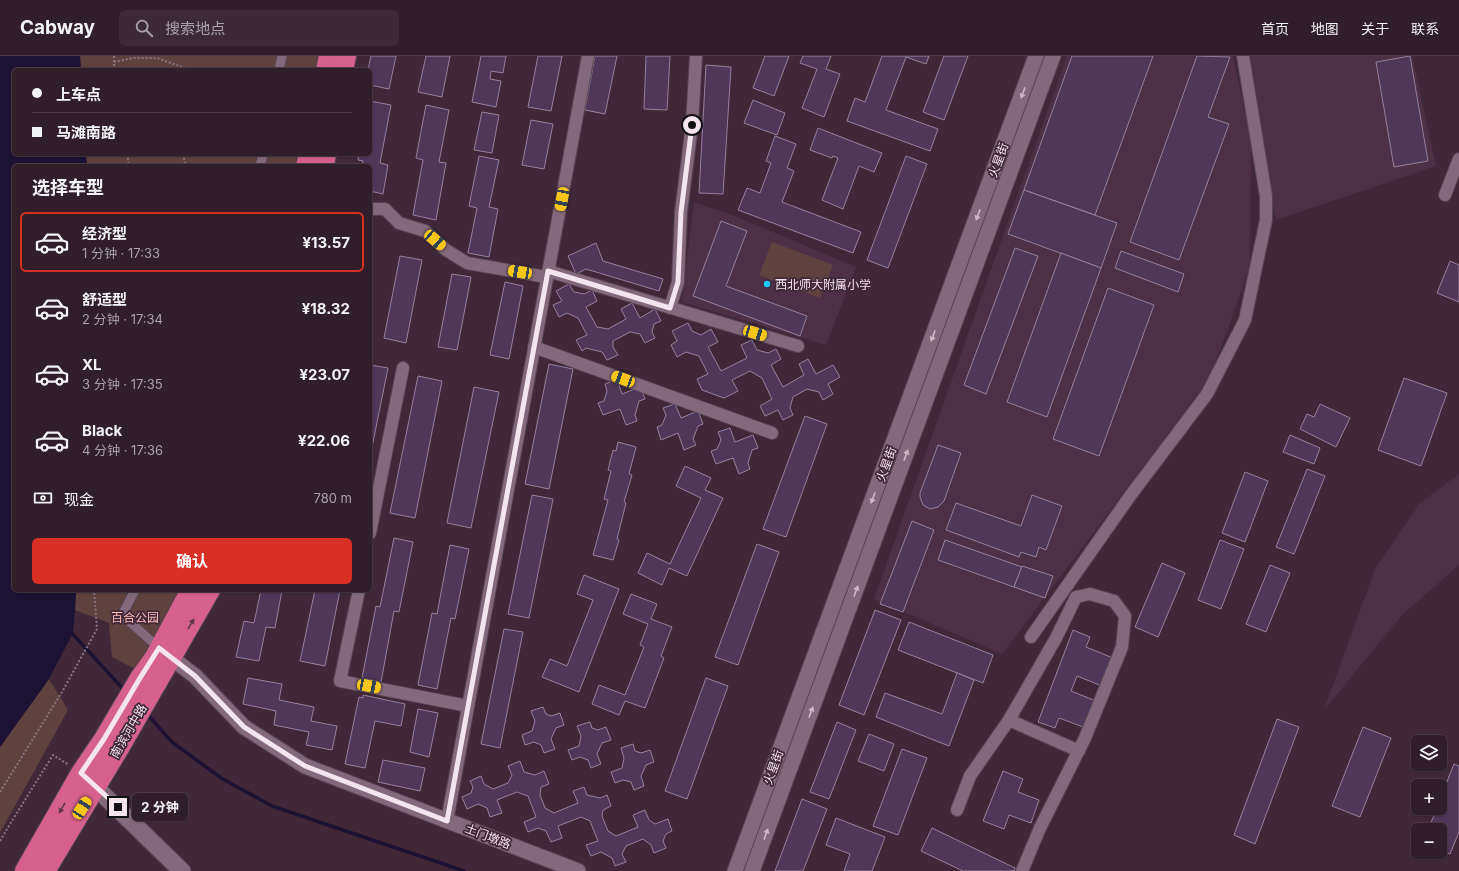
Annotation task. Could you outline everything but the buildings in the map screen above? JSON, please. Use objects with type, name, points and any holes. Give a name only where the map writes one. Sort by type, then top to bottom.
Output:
[{"type":"highway","points":[[326,68],[329,56]]},
{"type":"highway","points":[[343,68],[346,56]]},
{"type":"highway","name":"南滨河中路","points":[[165,653],[190,592]]},
{"type":"highway","name":"南滨河中路","points":[[45,871],[96,786],[112,743],[147,682],[165,653],[209,592]]},
{"type":"highway","name":"南滨河中路","points":[[25,871],[81,773],[112,743]]},
{"type":"main road","points":[[81,773],[182,871]]},
{"type":"street","points":[[279,68],[282,56]]},
{"type":"street","points":[[447,821],[588,56]]},
{"type":"street","points":[[670,308],[678,282],[681,212],[692,125],[696,56]]},
{"type":"street","name":"火星街","points":[[735,871],[1036,56]]},
{"type":"street","name":"火星街","points":[[752,871],[1053,56]]},
{"type":"street","points":[[1030,636],[1130,496],[1207,394],[1245,320],[1266,220],[1266,196],[1243,56]]},
{"type":"street","points":[[1445,195],[1459,159]]},
{"type":"street","points":[[372,209],[385,209],[400,223],[425,231],[446,250],[467,263],[547,274],[670,308],[798,346]]},
{"type":"street","points":[[534,347],[772,433]]},
{"type":"street","points":[[372,523],[403,368]]},
{"type":"street","points":[[134,592],[122,616],[165,653]]},
{"type":"street","points":[[359,592],[340,681],[468,706]]},
{"type":"street","points":[[956,810],[970,776],[1009,720],[1056,638],[1076,597],[1090,594],[1114,600],[1125,616],[1122,647],[1079,751],[1040,828],[1022,871]]},
{"type":"street","name":"土门墩路","points":[[165,653],[195,676],[244,727],[305,766],[578,871]]},
{"type":"street","points":[[1009,720],[1079,751]]},
{"type":"path","points":[[114,56],[114,68]]},
{"type":"path","points":[[114,62],[133,58],[157,58],[185,68]]},
{"type":"path","points":[[0,792],[62,692],[97,629],[94,592]]},
{"type":"path","points":[[0,841],[53,755],[81,773]]},
{"type":"shaded area","points":[[0,56],[80,56],[81,68],[12,68],[12,156],[86,156],[87,164],[12,164],[12,592],[76,592],[73,633],[49,679],[0,747]]},
{"type":"shaded area","points":[[1067,56],[1233,56],[1251,140],[1250,267],[1210,378],[1002,654],[874,599]]},
{"type":"shaded area","points":[[1240,56],[1412,56],[1436,166],[1276,220]]},
{"type":"shaded area","name":"西北师大附属小学","points":[[694,202],[732,215],[856,267],[826,345],[682,302]]},
{"type":"shaded area","points":[[1459,474],[1459,565],[1402,615],[1324,710],[1375,569],[1420,503]]},
{"type":"green space","points":[[80,56],[319,56],[316,68],[81,68]]},
{"type":"green space","points":[[86,156],[298,156],[296,164],[87,164]]},
{"type":"green space","points":[[772,242],[833,265],[820,298],[759,275]]},
{"type":"green space","name":"百合公园","points":[[76,592],[181,592],[135,669],[112,657],[109,623],[75,610]]},
{"type":"green space","points":[[49,679],[68,710],[0,833],[0,747]]},
{"type":"waterway","points":[[70,631],[125,691]]},
{"type":"waterway","points":[[147,714],[172,742],[221,778],[272,806],[464,871]]},
{"type":"place","name":"西北师大附属小学","points":[[767,284]]},
{"type":"route","points":[[118,807],[81,773],[104,739],[159,648],[195,676],[244,727],[305,766],[447,821],[548,271],[670,308],[678,282],[681,212],[692,125]]}]
